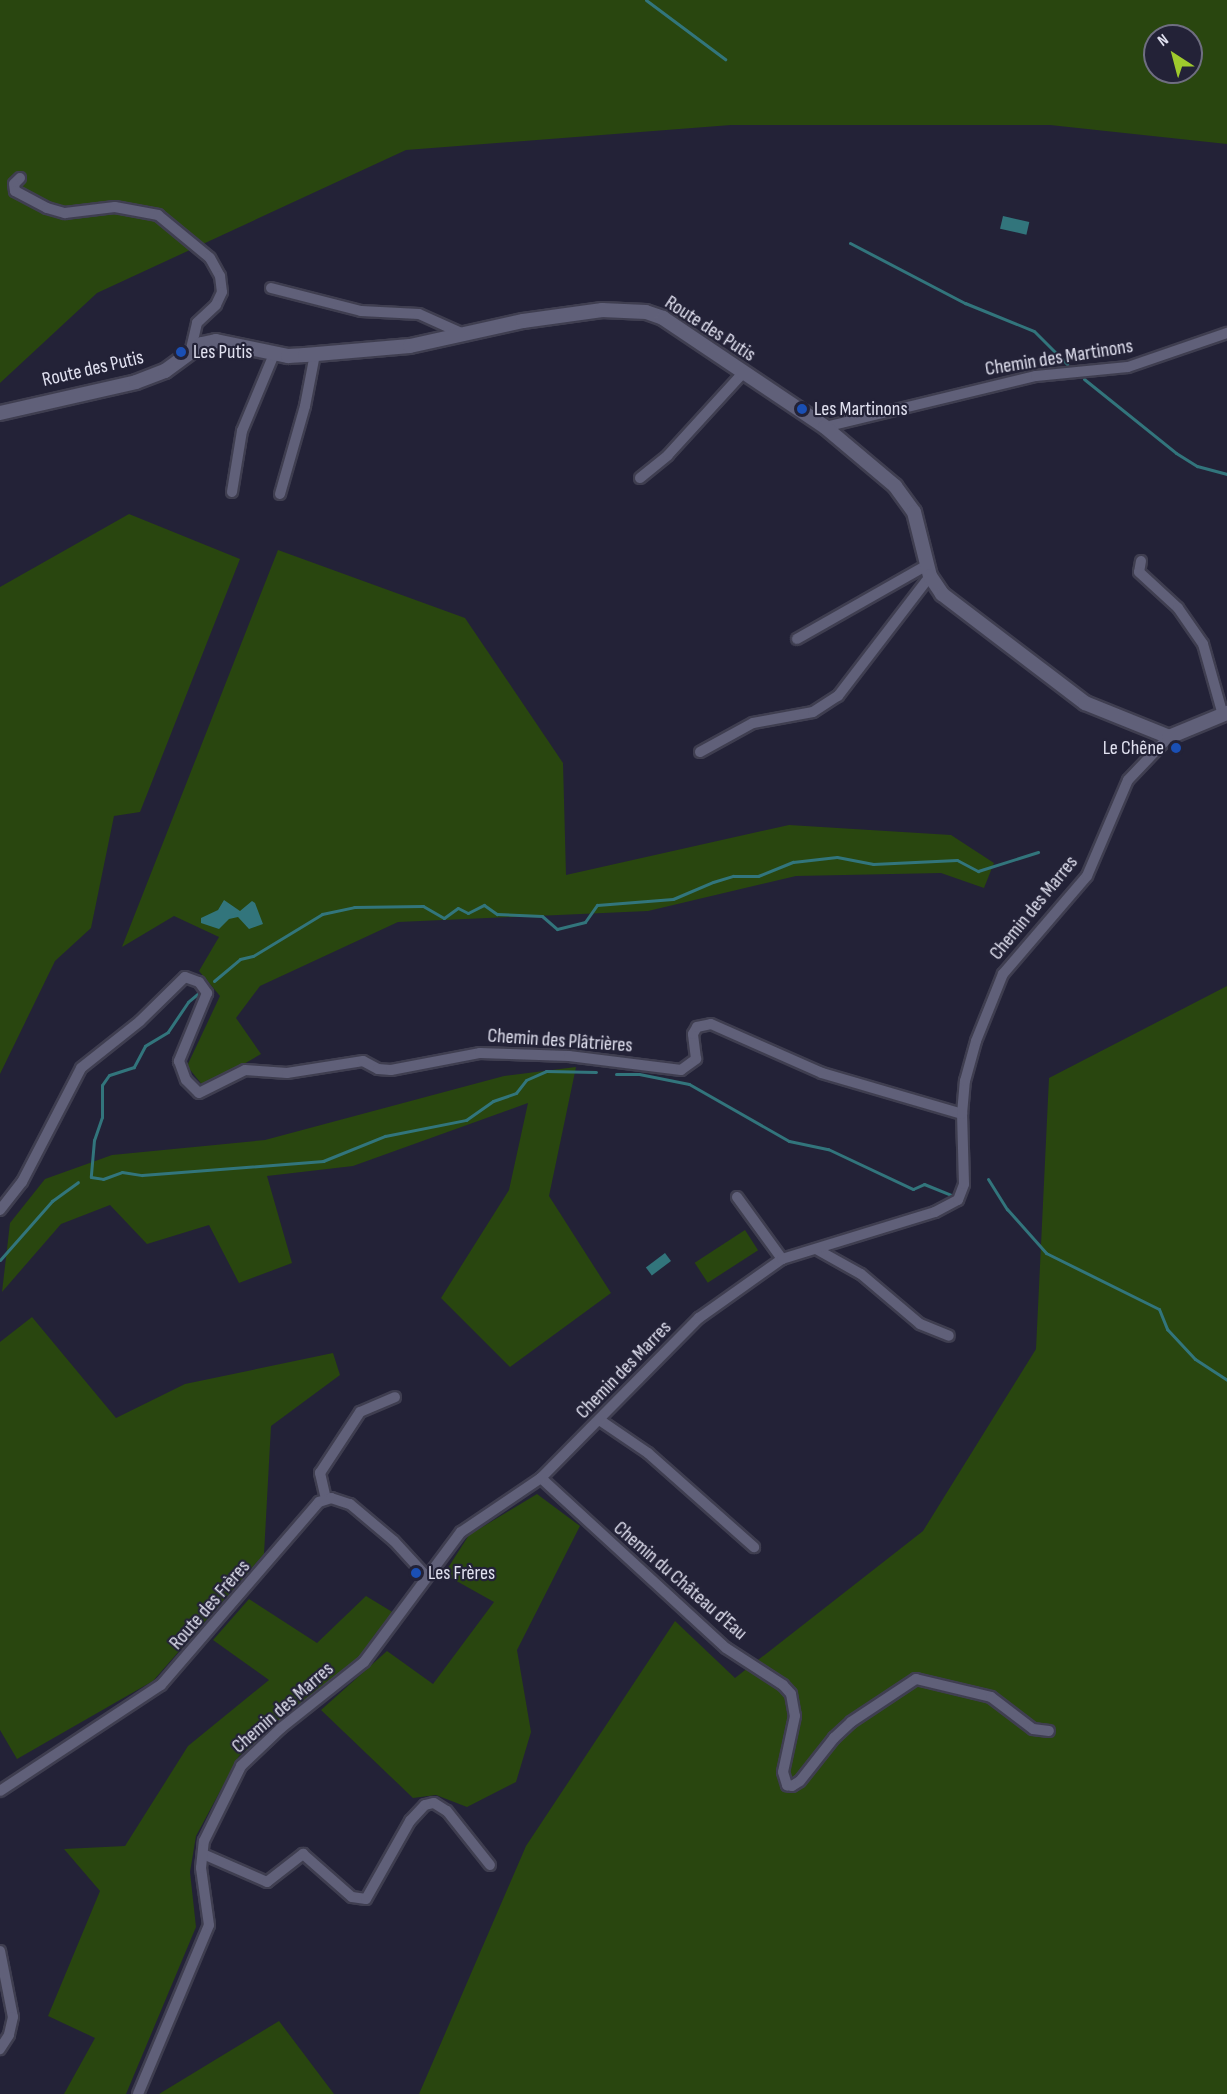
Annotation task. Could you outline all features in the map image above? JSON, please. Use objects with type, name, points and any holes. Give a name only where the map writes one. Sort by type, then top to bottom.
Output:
[{"type":"street","points":[[21,178],[14,184],[15,191],[46,208],[65,213],[115,207],[159,215],[210,258],[220,276],[222,292],[216,304],[196,323],[190,353]]},
{"type":"street","points":[[271,288],[361,311],[419,314],[461,333]]},
{"type":"street","name":"Route des Putis","points":[[0,413],[136,382],[165,371],[190,353],[216,341],[274,354],[315,354],[410,346],[461,333],[602,310],[646,312],[663,318],[825,427],[908,500],[928,570],[955,606],[1085,703],[1169,737]]},
{"type":"street","name":"Chemin des Martinons","points":[[825,427],[1036,376],[1128,368],[1227,333]]},
{"type":"street","points":[[232,492],[242,431],[274,354]]},
{"type":"street","points":[[280,494],[305,406],[315,354]]},
{"type":"street","points":[[640,478],[668,455],[743,373]]},
{"type":"street","points":[[1141,561],[1139,572],[1179,608],[1203,644],[1225,714],[1184,734],[1169,737]]},
{"type":"street","points":[[797,639],[928,570]]},
{"type":"street","points":[[700,752],[753,723],[813,712],[838,696],[928,570]]},
{"type":"street","name":"Chemin des Marres","points":[[138,2094],[209,1925],[204,1841],[242,1766],[281,1728],[364,1662],[425,1575],[461,1532],[541,1478],[601,1421],[699,1318],[782,1259],[935,1212],[958,1200],[964,1184],[962,1114],[976,1041],[1003,974],[1087,876],[1128,780],[1169,737]]},
{"type":"street","name":"Chemin des Plâtrières","points":[[0,1210],[22,1182],[81,1068],[140,1022],[185,977],[199,982],[207,993],[179,1061],[186,1080],[199,1093],[245,1070],[287,1073],[363,1061],[378,1069],[391,1070],[480,1053],[570,1056],[681,1070],[696,1059],[693,1034],[697,1027],[711,1024],[822,1073],[962,1114]]},
{"type":"street","points":[[737,1197],[782,1259]]},
{"type":"street","points":[[816,1249],[861,1274],[920,1324],[949,1336]]},
{"type":"street","points":[[395,1397],[360,1412],[320,1473],[326,1499],[350,1504],[394,1540],[425,1575]]},
{"type":"street","points":[[601,1421],[648,1453],[754,1547]]},
{"type":"street","name":"Chemin du Château d'Eau","points":[[541,1478],[726,1648],[783,1685],[790,1694],[795,1716],[783,1772],[787,1785],[792,1786],[800,1780],[834,1738],[851,1722],[916,1679],[991,1696],[1033,1729],[1049,1731]]},
{"type":"street","name":"Route des Frères","points":[[0,1791],[161,1685],[326,1499]]},
{"type":"street","points":[[203,1854],[267,1882],[303,1854],[352,1897],[366,1899],[410,1821],[425,1805],[434,1803],[447,1811],[490,1866]]},
{"type":"street","points":[[0,1952],[13,2017],[9,2035],[0,2049]]},
{"type":"shaded area","points":[[0,0],[1227,0],[1227,144],[1050,125],[731,125],[406,150],[97,293],[0,383]]},
{"type":"shaded area","points":[[1003,216],[1029,222],[1026,235],[1000,229]]},
{"type":"shaded area","points":[[129,514],[240,559],[140,812],[114,816],[91,928],[55,961],[0,1074],[0,587]]},
{"type":"shaded area","points":[[278,550],[465,618],[563,763],[566,875],[789,825],[951,835],[994,863],[984,888],[941,873],[796,876],[648,911],[398,922],[260,986],[236,1018],[261,1054],[204,1087],[187,1066],[220,996],[199,971],[219,937],[174,916],[122,947]]},
{"type":"shaded area","points":[[224,900],[240,911],[252,901],[255,903],[263,924],[249,929],[238,917],[229,919],[219,929],[201,923],[201,918],[218,910]]},
{"type":"shaded area","points":[[1227,986],[1227,2094],[419,2094],[526,1846],[675,1621],[735,1678],[923,1531],[1036,1349],[1049,1078]]},
{"type":"shaded area","points":[[576,1067],[549,1196],[611,1293],[510,1367],[441,1298],[509,1190],[528,1103],[353,1166],[267,1176],[292,1263],[239,1283],[209,1225],[147,1244],[110,1205],[61,1224],[2,1292],[10,1223],[45,1179],[112,1155],[265,1140],[504,1076]]},
{"type":"shaded area","points":[[745,1230],[758,1250],[708,1283],[695,1263]]},
{"type":"shaded area","points":[[665,1253],[671,1261],[652,1275],[646,1267]]},
{"type":"shaded area","points":[[32,1317],[116,1418],[185,1384],[333,1353],[340,1375],[271,1426],[264,1554],[153,1681],[17,1759],[0,1730],[0,1342]]},
{"type":"shaded area","points":[[537,1494],[580,1526],[517,1650],[531,1732],[516,1782],[467,1807],[436,1795],[413,1798],[321,1710],[387,1651],[433,1684],[494,1602],[444,1574],[469,1535]]},
{"type":"shaded area","points":[[366,1596],[394,1613],[360,1656],[239,1756],[196,1836],[190,1872],[196,1927],[126,2094],[64,2094],[95,2038],[48,2016],[100,1891],[64,1849],[125,1846],[188,1746],[269,1680],[213,1640],[249,1599],[317,1643]]},
{"type":"shaded area","points":[[279,2021],[334,2094],[159,2094]]},
{"type":"waterway","points":[[646,0],[725,59]]},
{"type":"waterway","points":[[850,243],[965,303],[1034,331],[1067,364]]},
{"type":"waterway","points":[[1084,379],[1176,453],[1197,466],[1227,474]]},
{"type":"waterway","points":[[214,981],[240,959],[253,956],[322,914],[354,907],[423,906],[444,918],[458,908],[468,913],[484,905],[497,914],[542,916],[557,929],[585,922],[597,905],[673,899],[713,882],[733,876],[758,876],[793,862],[837,857],[873,864],[957,860],[978,871],[1038,852]]},
{"type":"waterway","points":[[201,991],[188,1002],[168,1032],[145,1046],[134,1067],[109,1075],[102,1085],[102,1117],[94,1140],[91,1177],[103,1179],[122,1172],[142,1175],[323,1161],[385,1136],[466,1120],[493,1101],[516,1093],[526,1080],[546,1071],[596,1072]]},
{"type":"waterway","points":[[616,1074],[639,1074],[689,1084],[789,1141],[828,1149],[913,1189],[924,1184],[951,1195]]},
{"type":"waterway","points":[[988,1179],[1007,1209],[1046,1253],[1159,1309],[1167,1329],[1195,1359],[1227,1380]]},
{"type":"waterway","points":[[0,1260],[52,1201],[78,1182]]},
{"type":"place","name":"Les Putis","points":[[181,352]]},
{"type":"place","name":"Les Martinons","points":[[802,409]]},
{"type":"place","name":"Le Chêne","points":[[1176,748]]},
{"type":"place","name":"Les Frères","points":[[416,1573]]}]
